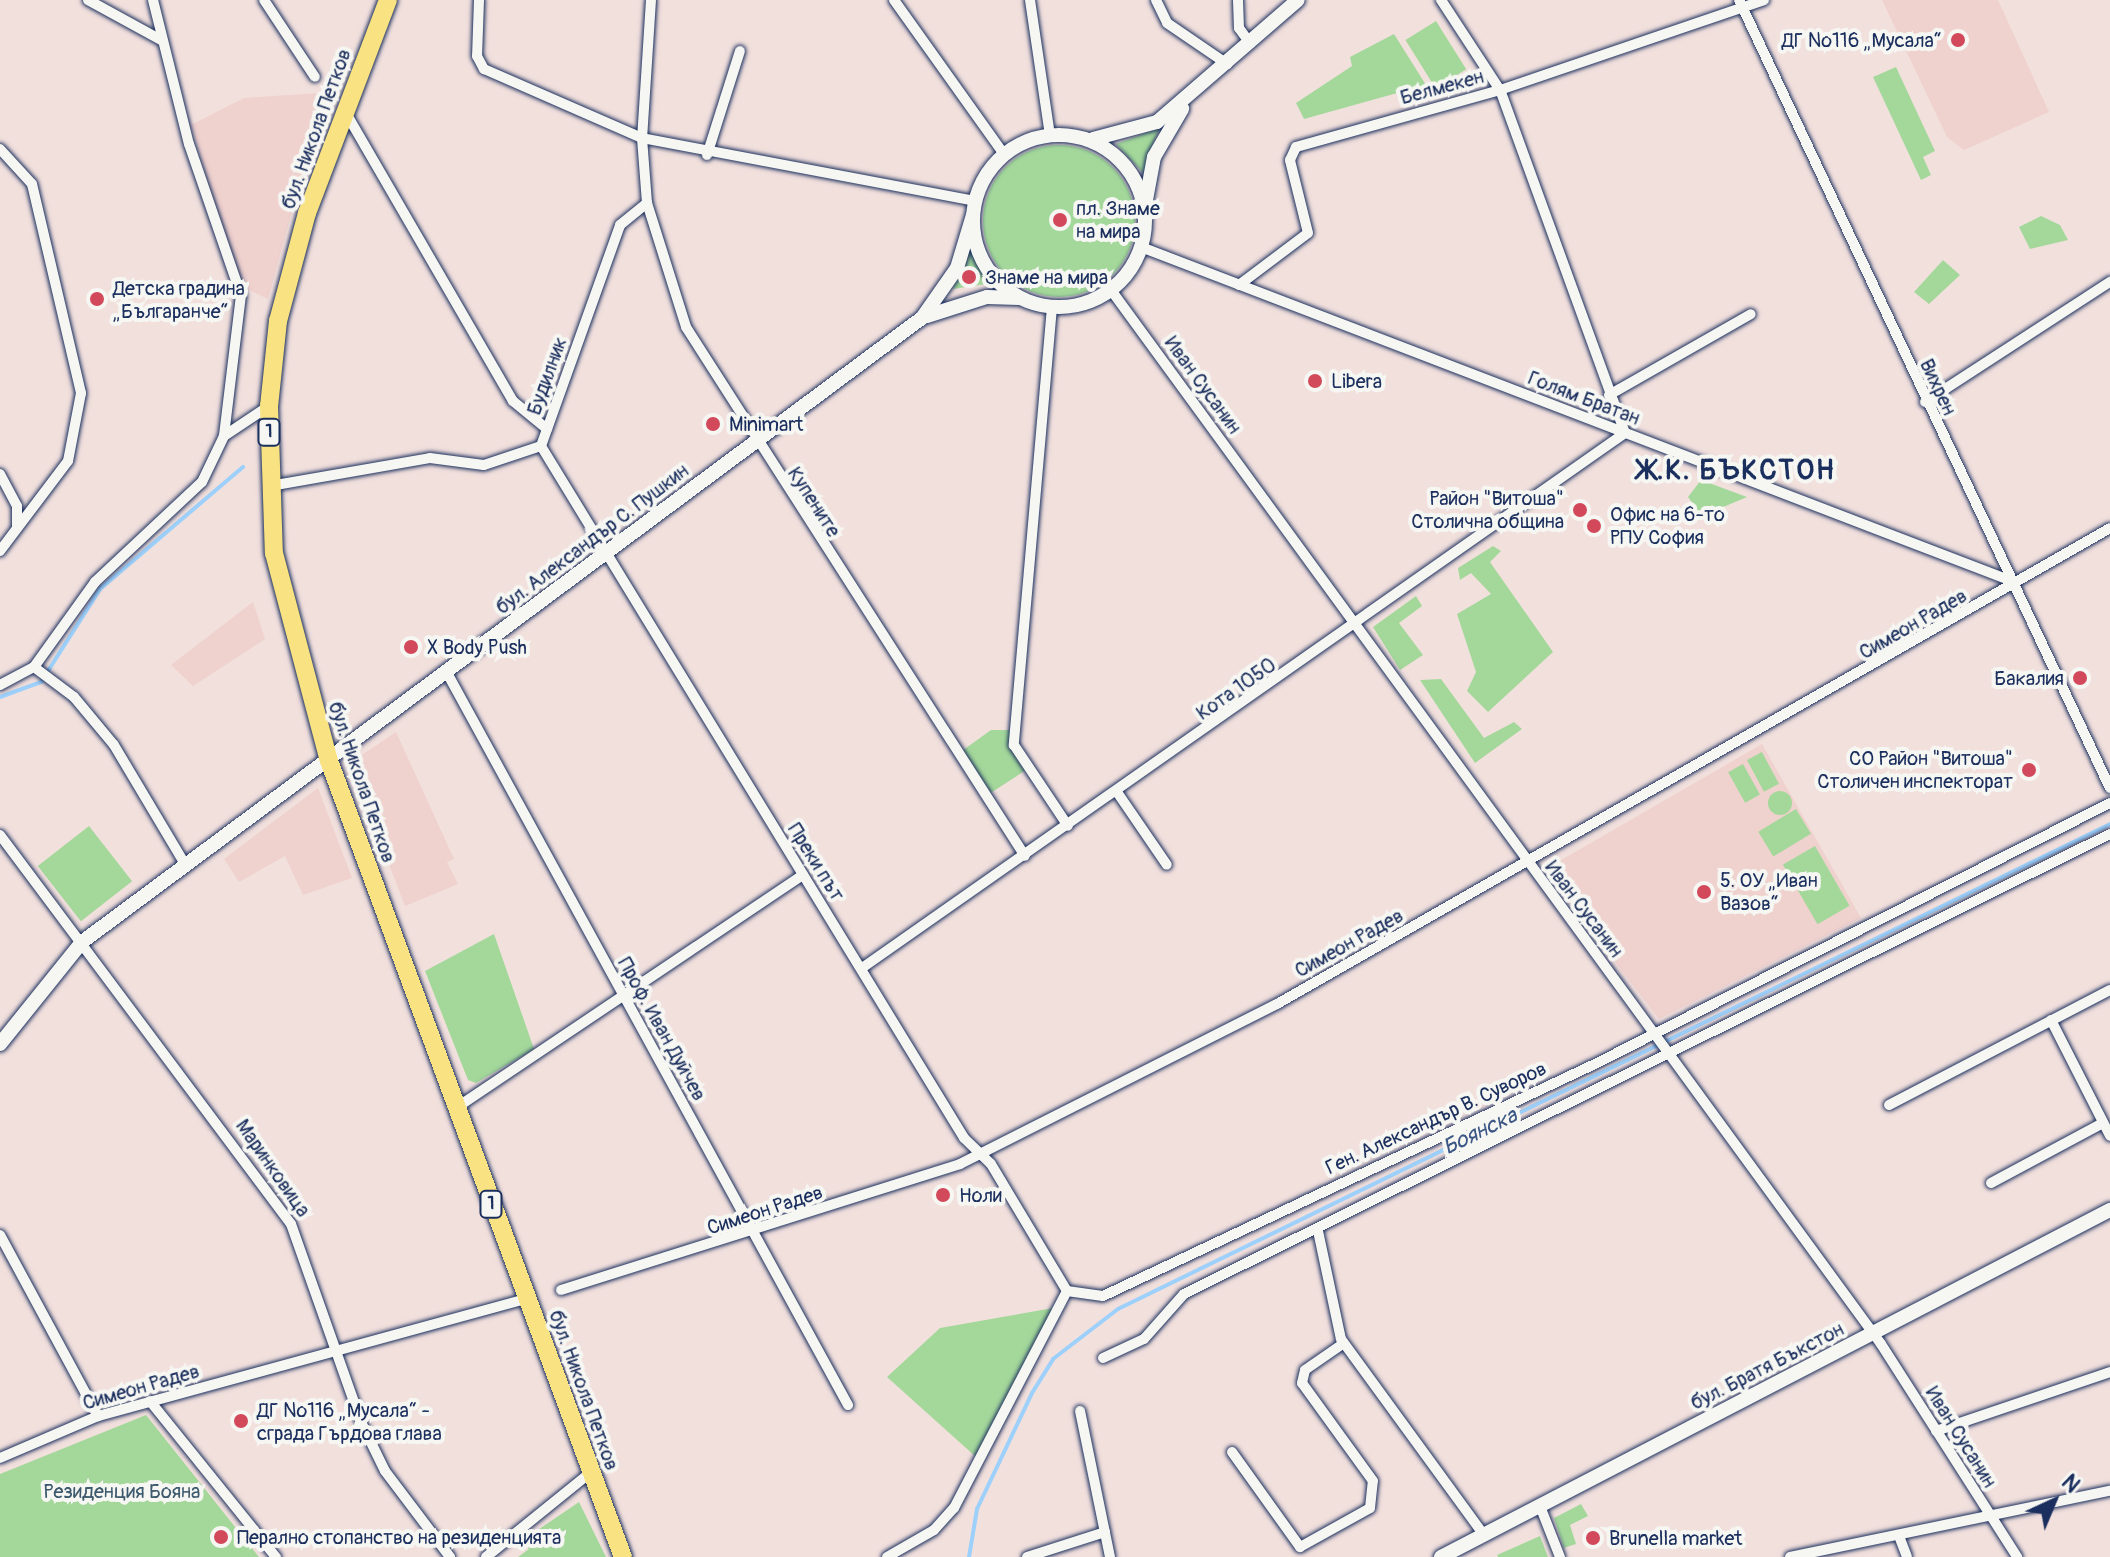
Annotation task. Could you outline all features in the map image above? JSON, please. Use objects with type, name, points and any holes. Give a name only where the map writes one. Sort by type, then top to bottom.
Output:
[{"type":"highway","name":"бул. Никола Петков","points":[[388,0],[344,110],[278,321],[269,406],[269,486],[286,619],[328,758],[623,1557]]},
{"type":"main road","points":[[1191,96],[1154,157],[1141,247],[1111,290],[1052,307],[1020,298],[985,266],[974,208],[1004,154],[1050,135],[1085,139],[1135,133],[1191,96],[1298,0]]},
{"type":"main road","points":[[1085,139],[1124,164],[1145,212]]},
{"type":"main road","name":"бул. Александър С. Пушкин","points":[[922,318],[957,268],[974,208]]},
{"type":"main road","name":"бул. Александър С. Пушкин","points":[[0,1044],[82,942],[922,318],[969,301],[1020,298]]},
{"type":"main road","name":"бул. Братя Бъкстон","points":[[1441,1557],[2110,1210]]},
{"type":"street","points":[[88,0],[161,40]]},
{"type":"street","points":[[0,685],[34,667],[95,582],[202,482],[224,436],[241,295],[161,40],[153,0]]},
{"type":"street","points":[[264,0],[315,77]]},
{"type":"street","points":[[479,0],[477,56],[484,69],[642,138],[707,155],[974,208]]},
{"type":"street","points":[[642,138],[651,0]]},
{"type":"street","points":[[894,0],[1004,154]]},
{"type":"street","points":[[1030,0],[1050,135]]},
{"type":"street","points":[[1156,0],[1167,23],[1227,64]]},
{"type":"street","points":[[1238,0],[1239,28],[1250,43]]},
{"type":"street","points":[[1441,0],[1500,90],[1625,433]]},
{"type":"street","name":"Белмекен","points":[[1239,285],[1308,233],[1290,160],[1296,147],[1500,90],[1740,4],[1764,0]]},
{"type":"street","name":"Вихрен","points":[[1740,4],[1925,402],[2014,582],[2110,788]]},
{"type":"street","points":[[707,155],[740,51]]},
{"type":"street","points":[[344,110],[513,401],[547,429]]},
{"type":"street","name":"Купените","points":[[642,138],[647,203],[686,327],[754,443],[1025,856]]},
{"type":"street","points":[[0,149],[32,184],[81,393],[68,461],[0,551]]},
{"type":"street","name":"Будилник","points":[[269,486],[430,458],[484,465],[541,446],[620,225],[647,203]]},
{"type":"street","name":"Голям Братан","points":[[1141,247],[2014,582]]},
{"type":"street","points":[[1925,402],[2110,282]]},
{"type":"street","name":"Иван Сусанин","points":[[1111,290],[1873,1333],[2017,1557]]},
{"type":"street","points":[[1052,307],[1014,745],[1068,826]]},
{"type":"street","points":[[1609,395],[1751,314]]},
{"type":"street","points":[[224,436],[269,406]]},
{"type":"street","name":"Кота 1050","points":[[862,968],[1357,627],[1625,433]]},
{"type":"street","name":"Преки път","points":[[541,446],[803,875],[1067,1291]]},
{"type":"street","points":[[0,474],[17,506],[17,526]]},
{"type":"street","name":"Симеон Радев","points":[[561,1290],[753,1235],[977,1153],[1277,1004],[1528,864],[2110,528]]},
{"type":"street","points":[[34,667],[57,684],[114,745],[185,864]]},
{"type":"street","name":"Проф. Иван Дуйчев","points":[[446,671],[848,1405]]},
{"type":"street","points":[[1117,792],[1167,865]]},
{"type":"street","name":"Ген. Александър В. Суворов","points":[[1067,1291],[1103,1296],[1655,1031],[2110,803]]},
{"type":"street","points":[[1103,1358],[1144,1339],[1184,1294],[1318,1231],[2110,834]]},
{"type":"street","name":"Маринковица","points":[[2,842],[82,942],[291,1224],[385,1471],[450,1557]]},
{"type":"street","points":[[456,1108],[803,875]]},
{"type":"street","points":[[1889,1105],[2110,990]]},
{"type":"street","points":[[2051,1020],[2110,1136]]},
{"type":"street","points":[[1991,1183],[2103,1123]]},
{"type":"street","points":[[1318,1231],[1344,1343],[1484,1535]]},
{"type":"street","points":[[0,1235],[98,1416]]},
{"type":"street","points":[[887,1557],[934,1530],[954,1508],[1067,1291]]},
{"type":"street","name":"Симеон Радев","points":[[0,1458],[98,1416],[527,1299]]},
{"type":"street","points":[[1232,1452],[1300,1547],[1370,1508],[1373,1481],[1302,1383],[1305,1370],[1344,1343]]},
{"type":"street","points":[[1936,1431],[2110,1372]]},
{"type":"street","points":[[150,1401],[276,1557]]},
{"type":"street","points":[[1080,1411],[1110,1557]]},
{"type":"street","points":[[486,1557],[591,1472]]},
{"type":"street","points":[[1790,1557],[2110,1491]]},
{"type":"street","points":[[1540,1506],[1560,1557]]},
{"type":"street","points":[[1027,1557],[1105,1532]]},
{"type":"street","points":[[1899,1536],[1907,1557]]},
{"type":"shaded area","name":"ДГ №116 „Мусала“","points":[[1882,0],[1998,0],[2049,112],[1964,150],[1947,137]]},
{"type":"shaded area","points":[[337,92],[299,186],[268,299],[245,288],[230,254],[191,125],[244,98]]},
{"type":"shaded area","points":[[253,602],[265,639],[193,686],[171,665]]},
{"type":"shaded area","points":[[396,732],[454,859],[447,862],[458,884],[405,906],[350,763]]},
{"type":"shaded area","name":"5. ОУ „Иван Вазов“","points":[[1762,744],[1861,918],[1659,1019],[1544,870]]},
{"type":"shaded area","points":[[318,788],[352,878],[303,895],[285,856],[239,882],[224,859]]},
{"type":"green space","points":[[1436,21],[1466,69],[1436,88],[1405,40]]},
{"type":"green space","points":[[1394,34],[1426,85],[1304,119],[1296,103],[1352,66],[1350,57]]},
{"type":"green space","points":[[1896,67],[1935,151],[1923,157],[1931,175],[1921,180],[1873,77]]},
{"type":"green space","points":[[1160,128],[1151,148],[1144,174],[1116,144]]},
{"type":"green space","points":[[1059,145],[1088,151],[1113,167],[1129,192],[1135,221],[1129,250],[1113,275],[1088,291],[1059,297],[1030,291],[1005,275],[989,250],[983,221],[989,192],[1005,167],[1030,151]]},
{"type":"green space","points":[[2041,216],[2060,225],[2068,240],[2030,249],[2019,227]]},
{"type":"green space","points":[[970,246],[993,283],[953,289]]},
{"type":"green space","points":[[1943,260],[1960,275],[1929,304],[1914,292]]},
{"type":"green space","points":[[1701,480],[1747,497],[1702,516],[1688,497]]},
{"type":"green space","points":[[1493,546],[1501,551],[1490,562],[1553,652],[1488,712],[1467,691],[1476,672],[1457,614],[1491,594],[1471,573],[1460,580],[1458,568]]},
{"type":"green space","points":[[1416,596],[1422,606],[1399,623],[1423,655],[1400,670],[1373,627]]},
{"type":"green space","points":[[1441,679],[1484,738],[1514,722],[1522,729],[1475,763],[1420,680]]},
{"type":"green space","points":[[991,730],[1015,730],[1014,745],[1029,768],[986,796],[959,753]]},
{"type":"green space","points":[[1762,752],[1779,784],[1764,792],[1747,760]]},
{"type":"green space","points":[[1743,764],[1760,795],[1745,803],[1728,772]]},
{"type":"green space","points":[[1775,791],[1785,791],[1792,798],[1792,808],[1785,815],[1775,815],[1768,808],[1768,798]]},
{"type":"green space","points":[[1796,809],[1811,834],[1773,857],[1758,832]]},
{"type":"green space","points":[[89,826],[132,881],[81,921],[38,866]]},
{"type":"green space","points":[[1815,846],[1850,906],[1817,924],[1783,864]]},
{"type":"green space","points":[[494,934],[534,1049],[476,1083],[468,1080],[425,971]]},
{"type":"green space","points":[[1053,1308],[976,1457],[887,1377],[940,1328]]},
{"type":"green space","name":"Резиденция Бояна","points":[[146,1415],[259,1557],[0,1557],[0,1474]]},
{"type":"green space","points":[[579,1502],[606,1557],[518,1557],[529,1549],[523,1540]]},
{"type":"green space","points":[[1581,1504],[1588,1516],[1570,1525],[1576,1544],[1564,1548],[1554,1518]]},
{"type":"green space","points":[[1540,1536],[1548,1557],[1497,1555]]},
{"type":"waterway","points":[[0,697],[41,682],[100,589],[243,467]]},
{"type":"waterway","name":"Боянска","points":[[969,1557],[977,1509],[1032,1393],[1053,1359],[1118,1309],[2110,824]]},
{"type":"place","name":"ДГ №116 „Мусала“","points":[[1958,40]]},
{"type":"place","name":"пл. Знаме на мира","points":[[1060,220]]},
{"type":"place","name":"Знаме на мира","points":[[969,277]]},
{"type":"place","name":"Детска градина „Българанче“","points":[[97,299]]},
{"type":"place","name":"Libera","points":[[1315,381]]},
{"type":"place","name":"Minimart","points":[[713,424]]},
{"type":"place","name":"Район \"Витоша\" Столична община","points":[[1580,510]]},
{"type":"place","name":"Офис на 6-то РПУ София","points":[[1594,526]]},
{"type":"place","name":"X Body Push","points":[[411,647]]},
{"type":"place","name":"Бакалия","points":[[2080,678]]},
{"type":"place","name":"СО Район \"Витоша\" Столичен инспекторат","points":[[2029,770]]},
{"type":"place","name":"5. ОУ „Иван Вазов“","points":[[1704,892]]},
{"type":"place","name":"Ноли","points":[[943,1195]]},
{"type":"place","name":"ДГ №116 „Мусала“ - сграда Гърдова глава","points":[[241,1421]]},
{"type":"place","name":"Перално стопанство на резиденцията","points":[[221,1537]]},
{"type":"place","name":"Brunella market","points":[[1593,1538]]},
{"type":"district","name":"Ж.К. БЪКСТОН","points":[[1737,471]]}]
